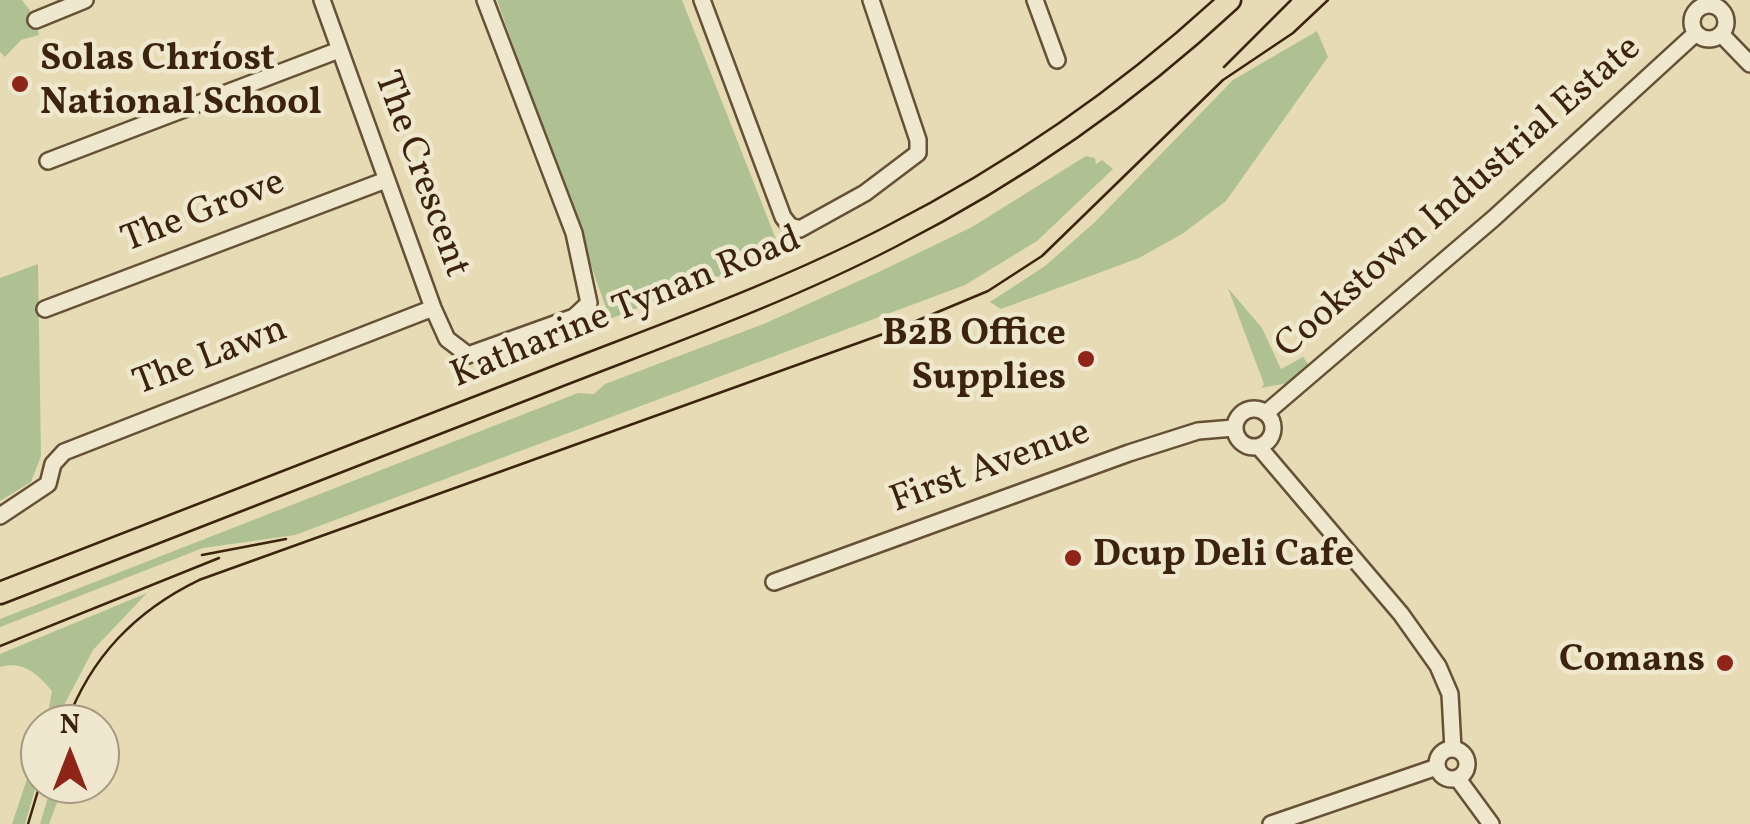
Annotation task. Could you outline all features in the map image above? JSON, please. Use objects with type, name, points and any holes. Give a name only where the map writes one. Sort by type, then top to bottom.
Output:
[{"type":"main road","name":"Katharine Tynan Road","points":[[0,594],[757,298],[888,239],[990,181],[1068,129],[1181,46],[1230,0]]},
{"type":"street","points":[[36,20],[85,0]]},
{"type":"street","name":"The Crescent","points":[[322,0],[433,308],[456,348],[476,354],[574,317],[589,302],[574,233],[485,0]]},
{"type":"street","points":[[702,0],[790,226],[800,229],[913,161],[918,140],[871,0]]},
{"type":"street","points":[[1035,0],[1057,60]]},
{"type":"street","points":[[1722,10],[1736,0]]},
{"type":"street","points":[[1695,4],[1722,10],[1726,25],[1721,34],[1706,39],[1696,33],[1692,23],[1695,4]]},
{"type":"street","name":"Cookstown Industrial Estate","points":[[1266,413],[1494,218],[1696,33]]},
{"type":"street","points":[[1721,34],[1750,64]]},
{"type":"street","points":[[48,162],[339,50]]},
{"type":"street","name":"The Grove","points":[[46,309],[386,180]]},
{"type":"street","name":"The Lawn","points":[[0,516],[48,484],[53,464],[64,452],[433,308]]},
{"type":"street","points":[[1259,447],[1272,435],[1272,423],[1266,413],[1254,409],[1243,412],[1234,428],[1242,444],[1259,447],[1401,614],[1438,666],[1450,694],[1453,749],[1467,762],[1458,779]]},
{"type":"street","name":"First Avenue","points":[[774,582],[1130,453],[1198,431],[1234,428]]},
{"type":"street","points":[[1436,767],[1440,754],[1453,749]]},
{"type":"street","points":[[1436,767],[1444,778],[1458,779],[1491,824]]},
{"type":"street","points":[[1271,824],[1436,767]]},
{"type":"green space","points":[[0,0],[22,0],[35,17],[39,35],[21,40],[5,57],[0,52]]},
{"type":"green space","points":[[497,0],[682,0],[781,252],[610,319]]},
{"type":"green space","points":[[1317,31],[1328,57],[1226,201],[1182,234],[1139,258],[1001,309],[990,302],[1045,266],[1095,222],[1233,80]]},
{"type":"green space","points":[[1086,156],[1095,158],[1096,164],[1102,160],[1113,169],[1037,241],[965,285],[295,535],[203,548],[0,627],[0,619],[578,393],[594,394],[605,384],[766,323],[972,227]]},
{"type":"green space","points":[[38,264],[41,456],[31,482],[0,501],[0,278]]},
{"type":"green space","points":[[1228,288],[1262,328],[1281,369],[1303,357],[1310,367],[1288,383],[1261,388],[1264,384]]},
{"type":"green space","points":[[147,593],[93,650],[65,704],[50,704],[52,691],[29,670],[16,665],[0,667],[0,654]]},
{"type":"green space","points":[[20,800],[20,804],[31,804],[25,824],[12,824]]},
{"type":"green space","points":[[46,804],[56,804],[49,824],[40,824]]},
{"type":"tram line","points":[[1224,67],[1291,0]]},
{"type":"tram line","points":[[74,704],[118,638],[155,606],[199,580],[897,329],[988,291],[1042,256],[1223,80],[1293,33],[1328,0]]},
{"type":"tram line","points":[[202,555],[286,539]]},
{"type":"tram line","points":[[0,646],[219,558]]},
{"type":"tram line","points":[[28,824],[34,804]]},
{"type":"place","name":"Solas Chríost National School","points":[[20,84]]},
{"type":"place","name":"B2B Office Supplies","points":[[1086,359]]},
{"type":"place","name":"Dcup Deli Cafe","points":[[1073,558]]},
{"type":"place","name":"Comans","points":[[1725,663]]}]
